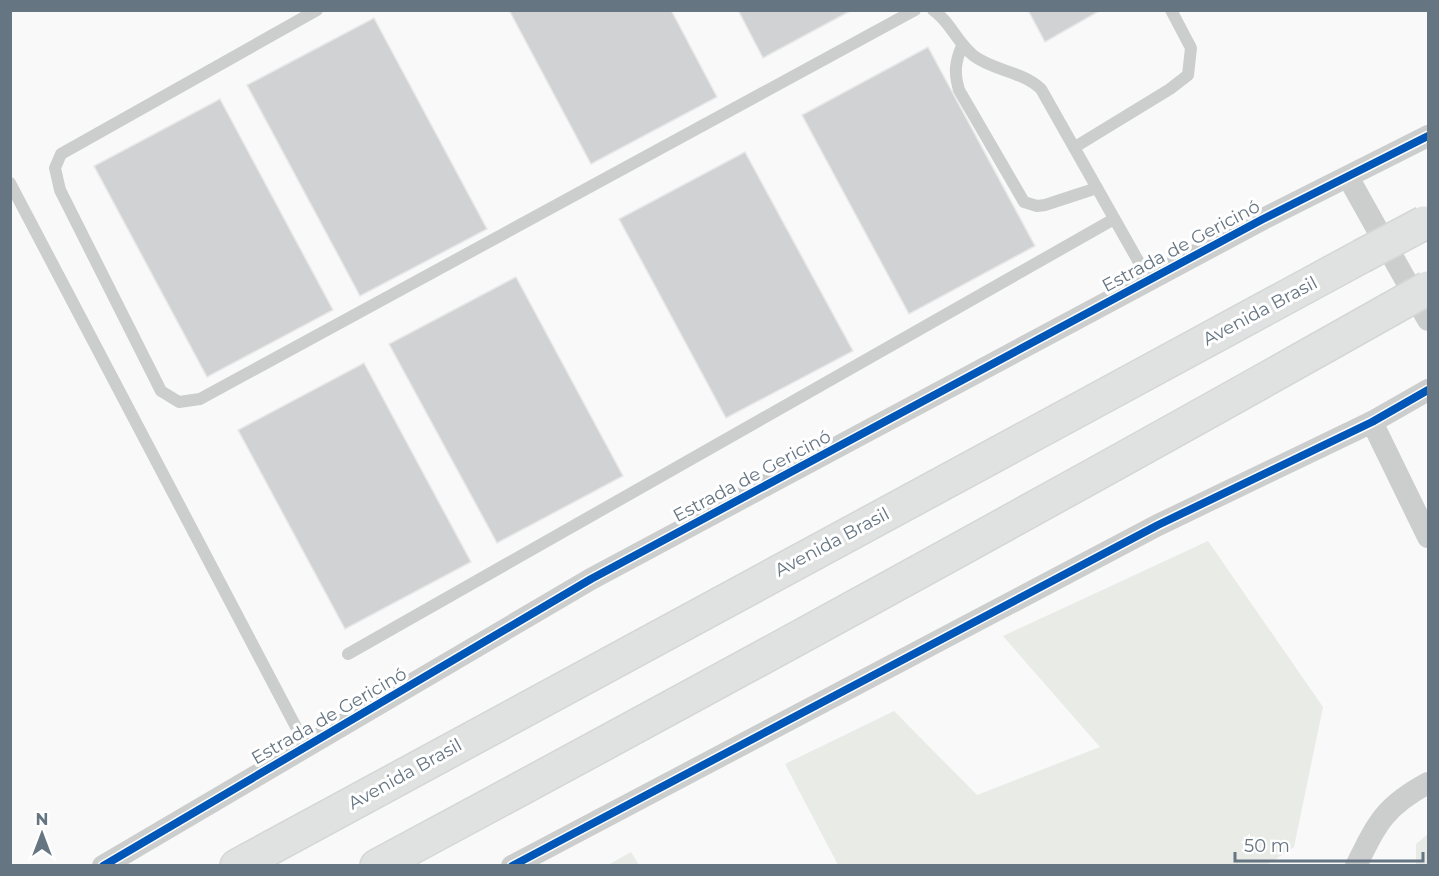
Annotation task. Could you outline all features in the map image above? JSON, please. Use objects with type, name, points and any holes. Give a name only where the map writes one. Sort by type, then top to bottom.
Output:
[{"type":"highway","name":"Avenida Brasil","points":[[237,866],[1426,221]]},
{"type":"highway","points":[[376,866],[1161,438],[1428,288]]},
{"type":"street","name":"Estrada de Gericinó","points":[[103,866],[591,579],[1149,280],[1428,136]]},
{"type":"street","points":[[1348,177],[1428,320]]},
{"type":"street","points":[[512,866],[1158,525],[1372,422],[1428,390]]},
{"type":"street","points":[[1372,422],[1428,537]]},
{"type":"street","points":[[1356,866],[1375,826],[1395,803],[1428,783]]},
{"type":"lane","points":[[316,10],[61,154],[55,168],[60,190],[161,391],[178,402],[200,399],[915,10]]},
{"type":"lane","points":[[933,10],[941,16],[962,46],[976,57],[1033,82],[1041,89],[1149,280]]},
{"type":"lane","points":[[1075,147],[1170,89],[1188,75],[1191,48],[1171,10]]},
{"type":"lane","points":[[962,46],[956,59],[954,74],[959,90],[1024,202],[1037,206],[1045,205],[1097,188]]},
{"type":"lane","points":[[10,183],[306,746]]},
{"type":"lane","points":[[348,654],[1114,219]]},
{"type":"shaded area","points":[[1208,541],[1323,707],[1294,847],[1265,866],[838,865],[785,764],[894,711],[977,795],[1100,747],[1003,636]]},
{"type":"shaded area","points":[[1428,834],[1428,865],[1416,865],[1416,844]]},
{"type":"shaded area","points":[[631,852],[639,865],[608,865]]},
{"type":"building","points":[[509,10],[671,10],[717,97],[591,164]]},
{"type":"building","points":[[738,10],[852,10],[763,58]]},
{"type":"building","points":[[1028,10],[1101,10],[1045,42]]},
{"type":"building","points":[[374,18],[487,229],[360,296],[247,85]]},
{"type":"building","points":[[928,47],[1035,246],[909,314],[802,115]]},
{"type":"building","points":[[220,99],[333,310],[207,377],[94,166]]},
{"type":"building","points":[[745,152],[853,351],[726,418],[619,219]]},
{"type":"building","points":[[516,277],[623,476],[497,543],[389,344]]},
{"type":"building","points":[[364,363],[471,562],[345,629],[238,430]]},
{"type":"cycle path","points":[[103,866],[591,579],[1263,219],[1428,136]]},
{"type":"cycle path","points":[[512,866],[1158,525],[1372,422],[1428,390]]}]
